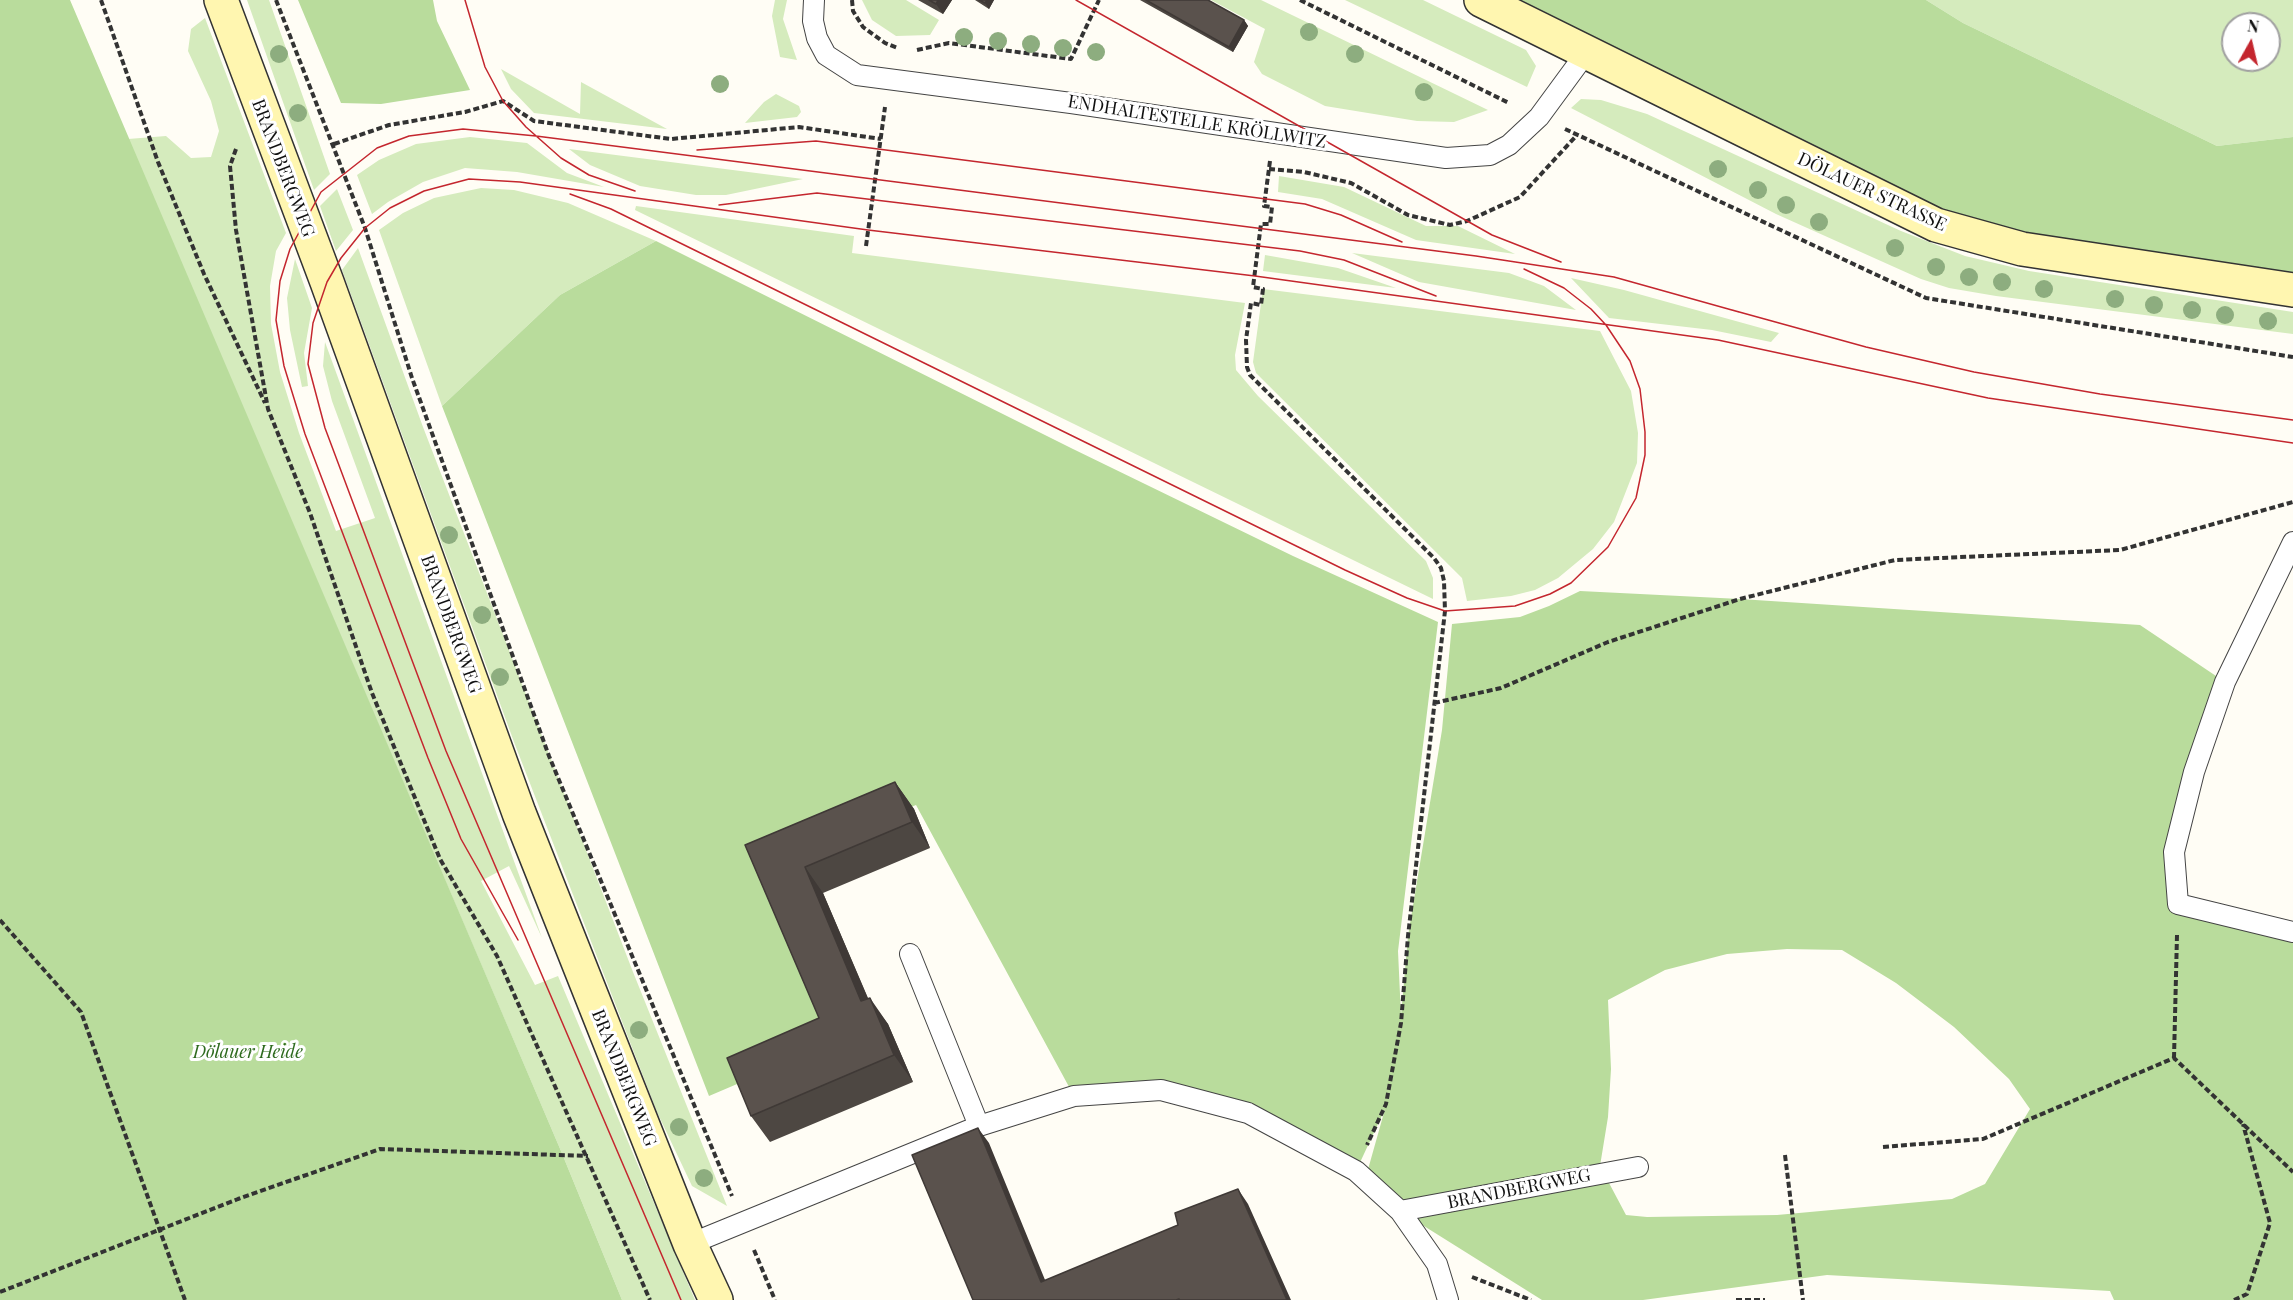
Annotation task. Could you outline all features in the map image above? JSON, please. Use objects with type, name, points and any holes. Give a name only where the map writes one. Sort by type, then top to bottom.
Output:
[{"type":"main road","name":"BRANDBERGWEG","points":[[221,0],[327,282],[519,813],[690,1244],[716,1300]]},
{"type":"main road","name":"DÖLAUER STRASSE","points":[[1481,0],[1936,225],[2022,249],[2293,290]]},
{"type":"lane","name":"ENDHALTESTELLE KRÖLLWITZ","points":[[814,0],[813,21],[817,38],[826,55],[857,75],[1446,158],[1477,158],[1490,155],[1509,145],[1539,117],[1586,53]]},
{"type":"lane","points":[[2293,542],[2225,682],[2194,772],[2174,852],[2178,904],[2293,932]]},
{"type":"lane","points":[[910,954],[979,1126]]},
{"type":"lane","points":[[690,1244],[979,1126],[1074,1096],[1161,1090],[1248,1113],[1356,1171],[1400,1212],[1437,1264],[1448,1300]]},
{"type":"lane","name":"BRANDBERGWEG","points":[[1400,1212],[1638,1167]]},
{"type":"path","points":[[101,0],[158,162],[204,274],[268,409],[310,513],[372,693],[440,859],[497,956],[588,1156],[650,1300]]},
{"type":"path","points":[[276,0],[365,228],[412,378],[549,756],[776,1300]]},
{"type":"path","points":[[852,0],[853,11],[863,27],[896,48],[919,50],[949,43],[1071,59],[1099,0]]},
{"type":"path","points":[[1300,0],[1539,117],[1926,298],[2293,357]]},
{"type":"path","points":[[255,94],[230,166],[236,230],[268,409]]},
{"type":"path","points":[[334,144],[389,125],[465,112],[503,101],[534,121],[671,139],[799,127],[881,139],[866,246]]},
{"type":"path","points":[[1274,133],[1263,206],[1272,207],[1270,224],[1262,224],[1253,287],[1263,289],[1261,304],[1251,303],[1246,340],[1247,367],[1250,375],[1441,568],[1445,611],[1401,1023],[1386,1104],[1356,1171]]},
{"type":"path","points":[[1269,169],[1304,172],[1351,183],[1408,215],[1450,225],[1467,221],[1520,197],[1577,135]]},
{"type":"path","points":[[1434,703],[1501,688],[1608,642],[1740,599],[1895,560],[2120,550],[2293,502]]},
{"type":"path","points":[[2178,904],[2174,1058],[2293,1172]]},
{"type":"path","points":[[0,920],[81,1012],[185,1300]]},
{"type":"path","points":[[1883,1147],[1983,1139],[2174,1058]]},
{"type":"path","points":[[2234,1300],[2247,1294],[2270,1223],[2243,1124]]},
{"type":"path","points":[[0,1292],[238,1199],[380,1149],[588,1156]]},
{"type":"path","points":[[1785,1155],[1803,1300]]},
{"type":"path","points":[[1437,1264],[1531,1300]]},
{"type":"path","points":[[1736,1300],[1765,1300]]},
{"type":"green space","name":"Dölauer Heide","points":[[0,0],[70,0],[561,1151],[622,1300],[0,1300]]},
{"type":"green space","points":[[247,0],[269,0],[330,174],[314,190]]},
{"type":"green space","points":[[298,0],[433,0],[437,21],[470,90],[381,104],[341,103]]},
{"type":"green space","points":[[775,0],[787,0],[783,19],[797,60],[780,57],[772,16]]},
{"type":"green space","points":[[862,0],[906,0],[939,20],[930,35],[896,36],[872,20]]},
{"type":"green space","points":[[1211,0],[1261,0],[1488,110],[1454,122],[1417,121],[1325,106],[1262,74],[1254,62],[1265,29]]},
{"type":"green space","points":[[1345,0],[1423,0],[1526,50],[1536,66],[1527,87]]},
{"type":"green space","points":[[1481,0],[1926,0],[1963,23],[2217,146],[2293,137],[2293,290],[2022,249]]},
{"type":"green space","points":[[1926,0],[2293,0],[2293,137],[2217,146],[1963,23]]},
{"type":"green space","points":[[205,18],[286,233],[276,251],[270,286],[271,324],[280,372],[299,433],[336,531],[375,518],[332,401],[323,366],[325,342],[542,938],[509,866],[481,881],[535,985],[558,976],[695,1300],[622,1300],[561,1151],[128,139],[166,136],[191,158],[211,157],[219,131],[211,101],[188,51],[191,29]]},
{"type":"green space","points":[[501,69],[580,114],[581,82],[667,129],[534,113],[511,89]]},
{"type":"green space","points":[[776,94],[799,106],[801,112],[797,117],[745,123],[764,102]]},
{"type":"green space","points":[[1581,99],[1601,100],[1647,114],[1901,231],[1965,256],[2029,271],[2293,312],[2293,334],[1996,296],[1949,288],[1921,279],[1776,214],[1571,108]]},
{"type":"green space","points":[[470,137],[527,143],[567,173],[604,187],[517,172],[465,168],[423,182],[372,214],[357,175],[379,160],[416,144]]},
{"type":"green space","points":[[569,149],[803,179],[726,195],[696,195],[640,186],[590,165]]},
{"type":"green space","points":[[1279,176],[1344,187],[1426,226],[1458,226],[1515,254],[1416,240],[1322,199],[1278,192]]},
{"type":"green space","points":[[481,188],[514,190],[568,203],[656,241],[560,295],[442,406],[379,230],[403,213],[434,198]]},
{"type":"green space","points":[[337,189],[353,230],[336,251],[320,206]]},
{"type":"green space","points":[[636,206],[854,236],[852,253],[1245,303],[1235,355],[1236,370],[1258,396],[1426,561],[1433,578],[1433,599],[635,210]]},
{"type":"green space","points":[[656,241],[1073,449],[1293,556],[1438,622],[1398,951],[1401,1016],[1408,936],[1442,730],[1452,624],[1520,617],[1580,591],[2140,625],[2225,682],[2174,852],[2178,904],[2293,932],[2293,1300],[2114,1300],[2110,1291],[1827,1275],[1643,1300],[1542,1300],[1400,1211],[1367,1173],[1385,1109],[1356,1171],[1248,1113],[1161,1090],[1074,1096],[916,805],[758,869],[831,1044],[709,1096],[442,406],[560,295]],"holes":[[[1787,949],[1842,950],[1896,983],[1954,1027],[2009,1079],[2030,1109],[1985,1184],[1952,1199],[1777,1215],[1647,1217],[1626,1215],[1600,1166],[1608,1117],[1611,1069],[1608,1000],[1665,970],[1727,954]]]},
{"type":"green space","points":[[358,248],[423,427],[633,972],[727,1206],[692,1186],[657,1112],[514,742],[342,270]]},
{"type":"green space","points":[[1352,253],[1509,273],[1544,286],[1576,310],[1419,282]]},
{"type":"green space","points":[[1265,255],[1338,268],[1396,288],[1263,271]]},
{"type":"green space","points":[[295,259],[312,308],[304,353],[308,386],[302,387],[290,330],[287,298]]},
{"type":"green space","points":[[1571,278],[1624,290],[1779,333],[1771,342],[1712,330],[1609,318]]},
{"type":"green space","points":[[1263,289],[1600,331],[1631,391],[1638,433],[1637,463],[1614,522],[1593,549],[1558,578],[1535,590],[1511,596],[1467,601],[1462,578],[1256,373],[1253,362]]},
{"type":"building","points":[[1146,0],[1208,0],[1244,20],[1229,47]]},
{"type":"building","points":[[895,782],[912,822],[805,867],[861,1001],[870,998],[894,1055],[751,1116],[727,1058],[819,1018],[745,845]]},
{"type":"building","points":[[978,1128],[1041,1282],[1178,1225],[1175,1213],[1238,1189],[1287,1300],[973,1300],[912,1155]]},
{"type":"tram line","points":[[465,0],[485,67],[503,101],[526,127],[561,158],[589,175],[635,191]]},
{"type":"tram line","points":[[1076,0],[1492,235],[1561,262]]},
{"type":"tram line","points":[[518,940],[461,839],[305,434],[284,366],[276,320],[280,281],[290,249],[321,192],[377,148],[409,136],[463,129],[536,136],[1476,256],[1614,277],[1739,312]]},
{"type":"tram line","points":[[697,150],[816,141],[1305,204],[1341,215],[1402,242]]},
{"type":"tram line","points":[[681,1300],[446,751],[325,428],[308,364],[313,323],[327,282],[341,258],[365,228],[390,208],[424,191],[469,179],[520,182],[868,230],[1255,276],[1718,340],[1988,398],[2293,443]]},
{"type":"tram line","points":[[719,205],[817,193],[1300,251],[1344,260],[1436,296]]},
{"type":"tram line","points":[[570,194],[611,209],[1345,570],[1407,598],[1445,611],[1515,606],[1550,594],[1571,583],[1608,547],[1636,498],[1645,455],[1645,432],[1640,389],[1630,361],[1606,325],[1591,309],[1564,288],[1524,269]]},
{"type":"tram line","points":[[1732,310],[1866,347],[1974,372],[2100,394],[2293,420]]}]
